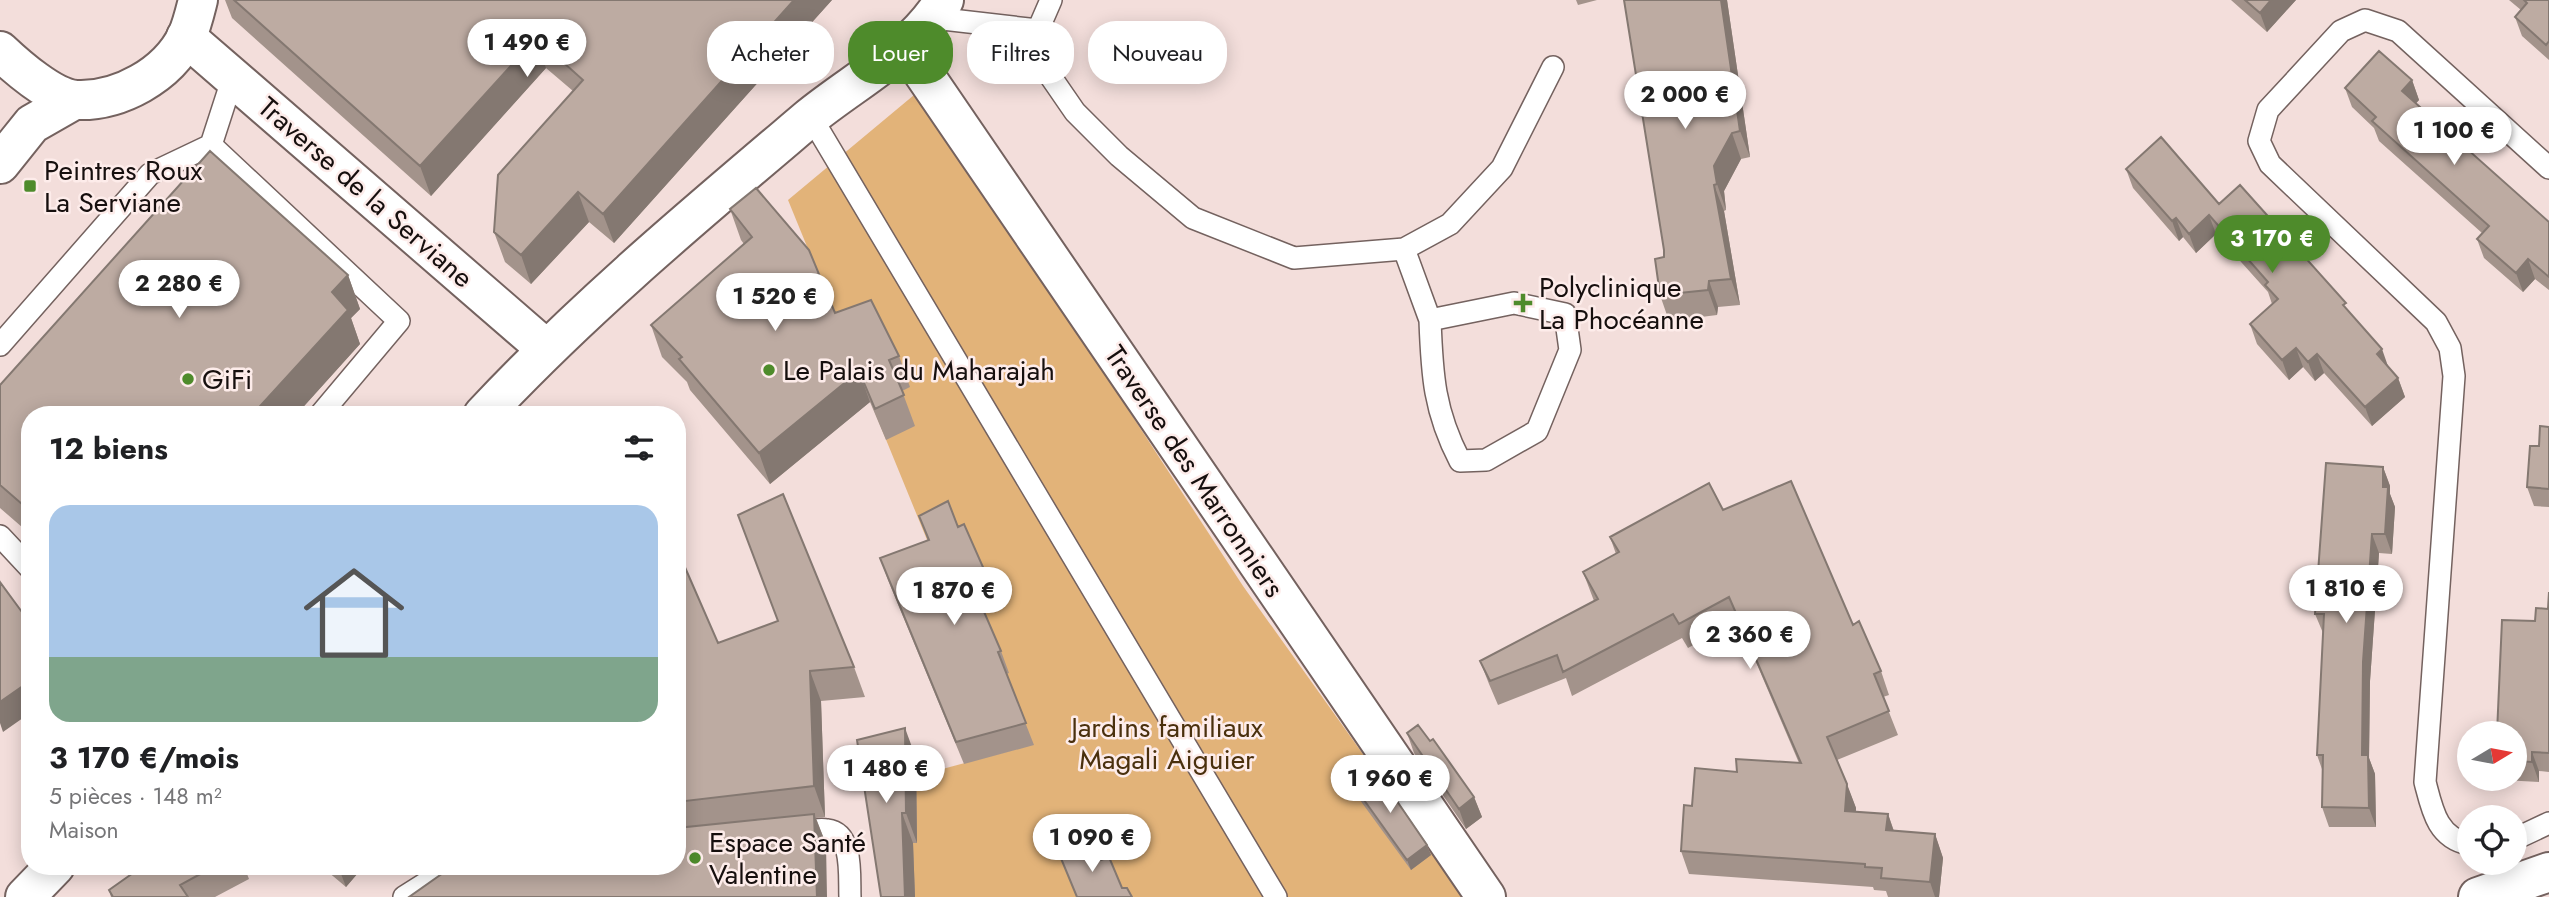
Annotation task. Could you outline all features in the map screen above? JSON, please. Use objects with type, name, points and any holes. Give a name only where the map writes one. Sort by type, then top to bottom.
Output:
[{"type":"street","points":[[0,164],[32,124],[74,100],[118,95],[158,72],[186,37],[198,0]]},
{"type":"street","name":"Traverse de la Serviane","points":[[186,37],[545,348]]},
{"type":"street","points":[[0,51],[28,78],[74,100]]},
{"type":"street","points":[[491,406],[545,348],[811,117],[854,84]]},
{"type":"street","name":"Traverse des Marronniers","points":[[930,84],[1486,897]]},
{"type":"street","points":[[2478,897],[2549,872]]},
{"type":"street","points":[[24,897],[46,875]]},
{"type":"lane","points":[[1042,21],[1051,0]]},
{"type":"lane","points":[[939,9],[996,21]]},
{"type":"lane","points":[[2457,840],[2436,822],[2425,782],[2454,376],[2450,348],[2436,322],[2270,164],[2259,141],[2268,110],[2341,31],[2365,20],[2398,31],[2549,168]]},
{"type":"lane","points":[[1056,84],[1075,112],[1119,156],[1193,218],[1294,258],[1404,249],[1450,224],[1502,168],[1553,68]]},
{"type":"lane","points":[[0,345],[150,174],[211,145],[233,77]]},
{"type":"lane","points":[[811,117],[1276,897]]},
{"type":"lane","points":[[211,145],[399,321],[328,406]]},
{"type":"lane","points":[[1404,249],[1430,320],[1432,384],[1443,428],[1460,461],[1486,460],[1537,431],[1570,350],[1565,314],[1514,303],[1430,320]]},
{"type":"lane","points":[[0,536],[21,558]]},
{"type":"lane","points":[[2527,833],[2549,823]]},
{"type":"lane","points":[[778,835],[827,830],[838,834],[845,842],[850,897]]},
{"type":"lane","points":[[404,897],[434,875]]},
{"type":"green space","name":"Jardins familiaux Magali Aiguier","points":[[920,90],[1243,586],[1465,897],[881,897],[872,788],[1013,750],[788,200]]},
{"type":"building","points":[[234,0],[794,0],[775,21],[707,21],[707,84],[719,84],[603,214],[578,192],[521,255],[494,232],[498,175],[583,80],[536,38],[420,166]]},
{"type":"building","points":[[1624,0],[1721,0],[1740,131],[1732,133],[1714,166],[1717,184],[1714,185],[1731,279],[1709,281],[1708,290],[1660,295],[1655,259],[1664,257],[1664,250]]},
{"type":"building","points":[[2245,0],[2271,0],[2260,13]]},
{"type":"building","points":[[2524,0],[2549,0],[2549,41],[2546,45],[2515,17],[2527,3]]},
{"type":"building","points":[[2379,51],[2412,80],[2402,91],[2549,222],[2549,277],[2528,259],[2516,273],[2477,239],[2489,226],[2372,121],[2376,117],[2345,88]]},
{"type":"building","points":[[2161,137],[2219,204],[2240,185],[2346,303],[2343,305],[2382,349],[2377,354],[2398,378],[2365,407],[2317,354],[2308,362],[2296,348],[2282,360],[2250,324],[2278,299],[2265,285],[2268,282],[2209,215],[2189,234],[2176,218],[2172,221],[2126,169]]},
{"type":"building","name":"GiFi","points":[[210,151],[348,275],[332,292],[348,310],[260,406],[21,406],[21,503],[0,485],[0,385]]},
{"type":"building","points":[[756,188],[809,250],[835,313],[871,300],[899,356],[889,360],[904,395],[875,409],[859,371],[759,453],[679,359],[682,357],[651,325],[752,237],[730,209]]},
{"type":"building","points":[[2540,426],[2549,427],[2549,489],[2527,487],[2530,446],[2539,446]]},
{"type":"building","points":[[2326,463],[2383,467],[2383,487],[2388,487],[2385,534],[2372,534],[2363,662],[2362,755],[2368,755],[2369,808],[2322,807],[2323,755],[2317,755],[2324,614],[2315,614]]},
{"type":"building","points":[[1791,481],[1853,625],[1859,621],[1881,671],[1874,674],[1889,711],[1827,737],[1847,784],[1845,811],[1888,814],[1886,830],[1935,834],[1930,882],[1881,878],[1882,868],[1865,867],[1865,864],[1681,851],[1684,805],[1692,806],[1695,768],[1737,772],[1736,759],[1801,763],[1729,597],[1679,624],[1673,614],[1563,672],[1557,655],[1490,681],[1480,661],[1598,599],[1583,572],[1619,552],[1610,537],[1709,483],[1723,510]]},
{"type":"building","points":[[783,494],[854,667],[810,671],[814,786],[686,801],[686,570],[718,643],[778,621],[738,515]]},
{"type":"building","points":[[948,501],[958,527],[964,524],[990,583],[975,591],[1001,651],[998,652],[1026,723],[956,742],[880,558],[929,540],[919,516]]},
{"type":"building","points":[[0,582],[21,611],[21,687],[0,702]]},
{"type":"building","points":[[2549,592],[2549,753],[2532,752],[2532,762],[2527,762],[2527,721],[2498,721],[2502,620],[2535,621],[2536,608],[2548,609]]},
{"type":"building","points":[[1418,725],[1430,741],[1433,739],[1474,797],[1459,809],[1407,733]]},
{"type":"building","points":[[905,728],[906,813],[902,813],[905,897],[881,897],[857,740]]},
{"type":"building","points":[[1375,769],[1427,845],[1407,860],[1354,786]]},
{"type":"building","points":[[814,814],[817,897],[409,897],[440,875],[686,875],[686,827]]},
{"type":"building","points":[[1092,842],[1101,860],[1109,857],[1122,888],[1127,888],[1132,897],[1077,897],[1060,856]]},
{"type":"building","points":[[130,875],[198,875],[180,885],[188,897],[113,897],[109,890]]},
{"type":"place","name":"Peintres Roux La Serviane","points":[[30,186]]},
{"type":"place","name":"Polyclinique La Phocéanne","points":[[1523,303]]},
{"type":"place","name":"Le Palais du Maharajah","points":[[769,370]]},
{"type":"place","name":"GiFi","points":[[188,379]]},
{"type":"place","name":"Espace Santé Valentine","points":[[695,858]]}]
